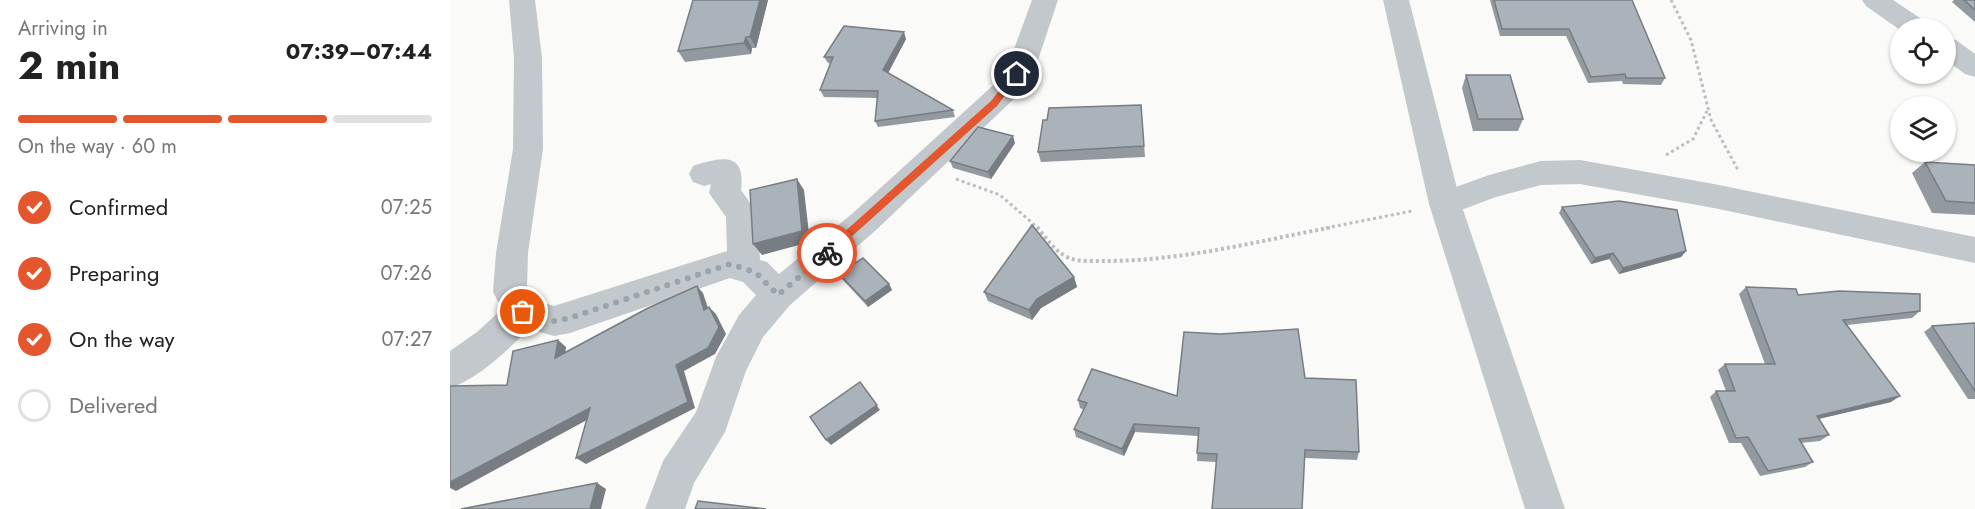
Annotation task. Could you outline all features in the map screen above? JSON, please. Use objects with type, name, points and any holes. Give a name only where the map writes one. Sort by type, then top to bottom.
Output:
[{"type":"street","points":[[522,0],[528,58],[528,149],[512,253],[510,292],[523,312],[554,321],[570,318],[730,264],[755,272],[778,295]]},
{"type":"street","points":[[665,509],[667,497],[677,474],[712,420],[729,368],[751,326],[778,295],[864,222],[994,104],[1010,86],[1023,63],[1045,0]]},
{"type":"street","points":[[1396,0],[1445,204],[1545,509]]},
{"type":"street","points":[[1875,0],[1902,18]]},
{"type":"street","points":[[1956,55],[1975,67]]},
{"type":"street","points":[[704,174],[724,170],[728,173],[725,193],[742,214],[744,268]]},
{"type":"street","points":[[1445,204],[1490,187],[1541,173],[1580,172],[1773,208],[1975,250]]},
{"type":"street","points":[[450,372],[490,342],[523,312]]},
{"type":"path","points":[[1671,0],[1680,12],[1696,54],[1707,110],[1727,154],[1745,181],[1773,208]]},
{"type":"path","points":[[1616,177],[1636,166],[1686,147],[1695,137],[1707,110]]},
{"type":"path","points":[[917,172],[956,178],[1000,195],[1034,223],[1056,251],[1072,259],[1085,261],[1133,261],[1189,255],[1445,204]]},
{"type":"building","points":[[693,0],[760,0],[750,37],[746,37],[744,43],[678,51]]},
{"type":"building","points":[[1494,0],[1632,0],[1665,78],[1626,78],[1625,74],[1591,77],[1569,29],[1502,29]]},
{"type":"building","points":[[1964,0],[1975,0],[1975,10]]},
{"type":"building","points":[[844,26],[904,32],[883,70],[953,110],[875,121],[878,91],[820,90],[833,57],[824,57]]},
{"type":"building","points":[[1466,75],[1510,75],[1523,119],[1478,119]]},
{"type":"building","points":[[1141,105],[1144,146],[1038,152],[1043,120],[1047,120],[1049,108]]},
{"type":"building","points":[[978,127],[1013,136],[988,172],[950,161]]},
{"type":"building","points":[[1925,162],[1975,165],[1975,203],[1946,201]]},
{"type":"building","points":[[797,179],[802,231],[753,244],[750,190]]},
{"type":"building","points":[[1619,201],[1677,210],[1686,251],[1623,268],[1613,253],[1595,258],[1562,207]]},
{"type":"building","points":[[1032,225],[1074,277],[1037,299],[1029,310],[984,292]]},
{"type":"building","points":[[863,258],[889,284],[865,301],[839,274]]},
{"type":"building","points":[[697,286],[704,310],[709,307],[719,327],[708,348],[676,365],[688,402],[576,458],[590,408],[450,482],[450,386],[507,385],[513,351],[558,340],[555,358],[648,308]]},
{"type":"building","points":[[1746,287],[1796,289],[1798,295],[1839,291],[1920,294],[1920,311],[1843,320],[1900,396],[1817,416],[1829,435],[1799,439],[1813,462],[1768,471],[1748,437],[1736,438],[1716,391],[1735,391],[1725,364],[1775,364]]},
{"type":"building","points":[[1975,324],[1975,391],[1932,326]]},
{"type":"building","points":[[1298,329],[1305,378],[1356,380],[1359,452],[1305,450],[1302,509],[1212,509],[1217,454],[1197,453],[1199,428],[1134,424],[1122,449],[1074,429],[1087,403],[1078,400],[1092,369],[1177,396],[1184,332],[1220,334]]},
{"type":"building","points":[[860,382],[877,405],[826,440],[810,417]]},
{"type":"building","points":[[597,483],[590,509],[461,509]]},
{"type":"building","points":[[698,501],[766,509],[695,509]]},
{"type":"way so far","points":[[523,312],[554,321],[570,318],[730,264],[755,272],[778,295],[827,253]]},
{"type":"route","points":[[827,253],[994,104],[1017,74]]}]
